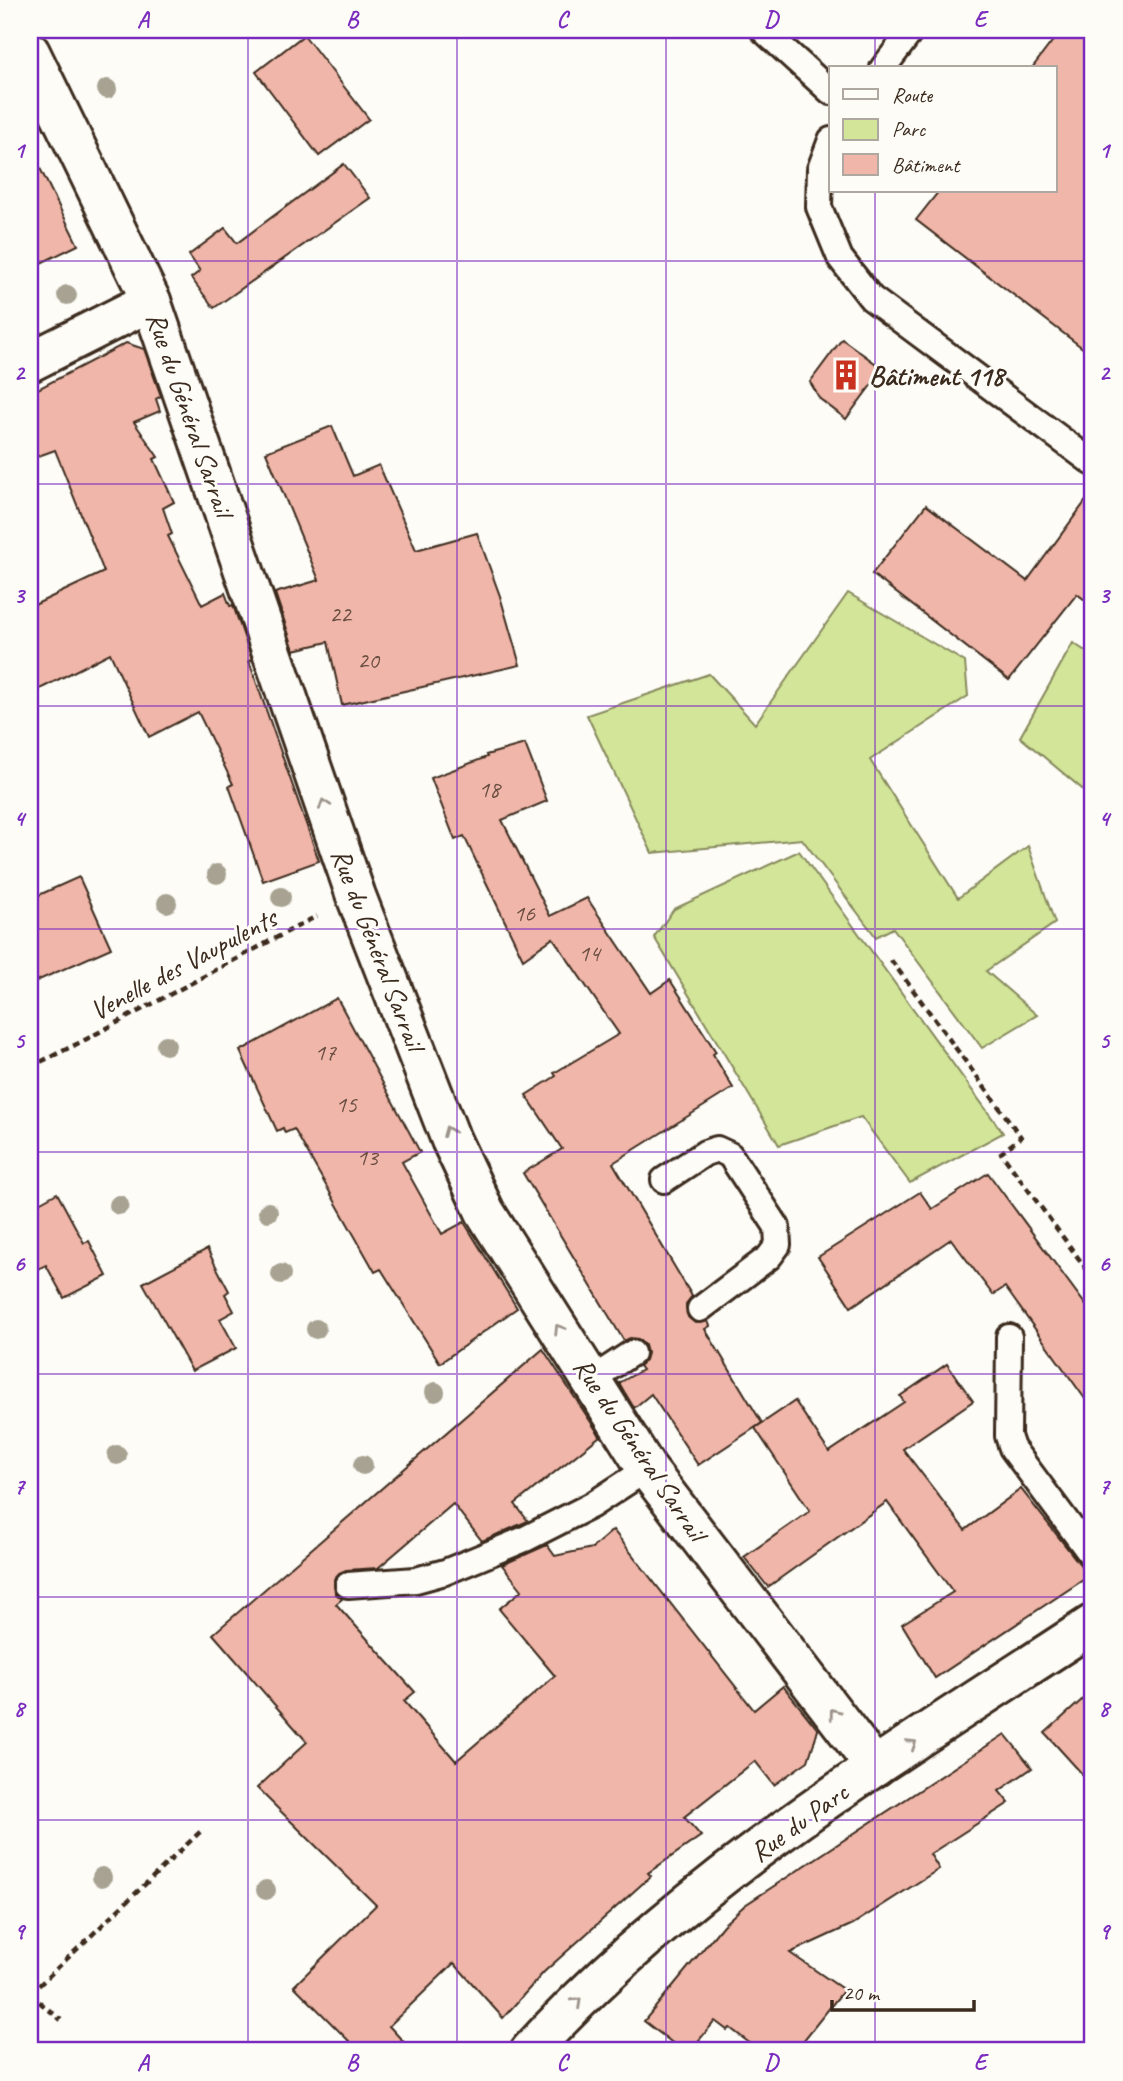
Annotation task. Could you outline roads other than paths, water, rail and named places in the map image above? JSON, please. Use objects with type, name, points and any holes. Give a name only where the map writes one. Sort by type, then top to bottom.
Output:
[{"type":"street","name":"Rue du Général Sarrail","points":[[30,52],[151,301],[356,896],[451,1140],[485,1212],[647,1469],[875,1768]]},
{"type":"street","points":[[30,362],[151,301]]},
{"type":"street","name":"Rue du Parc","points":[[530,2051],[559,2019],[634,1948],[735,1868],[875,1768],[1093,1624]]},
{"type":"lane","points":[[763,30],[829,90]]},
{"type":"lane","points":[[885,66],[912,30]]},
{"type":"lane","points":[[829,145],[820,169],[819,207],[840,258],[871,298],[1093,463]]},
{"type":"lane","points":[[664,1180],[705,1153],[718,1149],[730,1155],[777,1227],[778,1245],[769,1257],[700,1309]]},
{"type":"lane","points":[[1009,1337],[1007,1436],[1012,1448],[1093,1557]]},
{"type":"lane","points":[[591,1380],[632,1353]]},
{"type":"lane","points":[[348,1585],[416,1580],[445,1572],[525,1539],[592,1505],[647,1469]]},
{"type":"place","name":"Bâtiment 118","points":[[846,375]]}]
